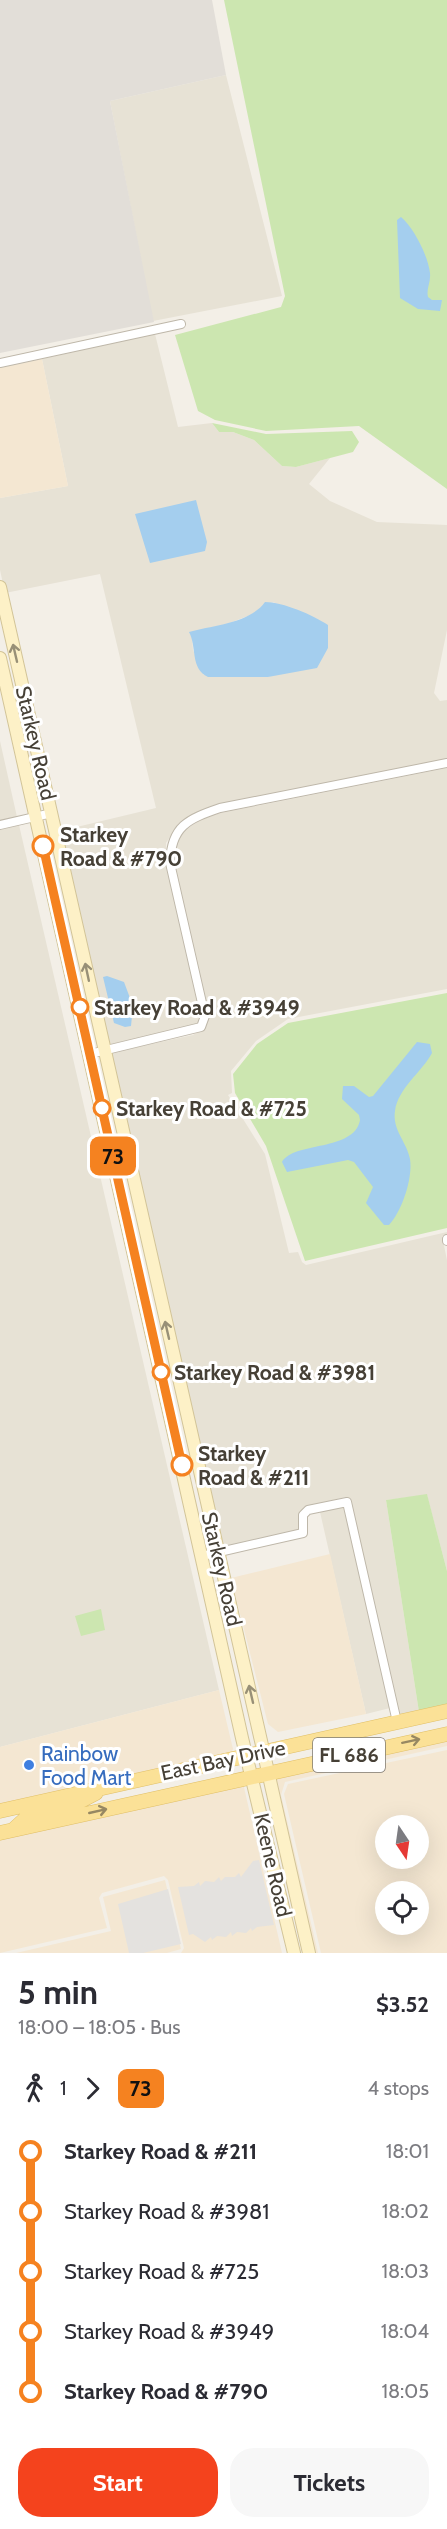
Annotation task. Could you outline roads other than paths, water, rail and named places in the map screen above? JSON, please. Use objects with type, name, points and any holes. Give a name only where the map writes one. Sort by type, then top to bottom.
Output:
[{"type":"main road","name":"Starkey Road","points":[[0,587],[309,1953]]},
{"type":"main road","name":"Starkey Road","points":[[0,658],[252,1777]]},
{"type":"main road","name":"East Bay Drive","points":[[6,1810],[447,1711]]},
{"type":"main road","name":"East Bay Drive","points":[[6,1832],[447,1734]]},
{"type":"main road","name":"Keene Road","points":[[252,1777],[294,1953]]},
{"type":"main road","points":[[6,1832],[26,1818],[71,1806],[105,1787]]},
{"type":"main road","points":[[0,1821],[10,1813],[6,1810]]},
{"type":"street","points":[[0,363],[181,324]]},
{"type":"street","points":[[90,1054],[201,1027],[205,1016],[170,863],[170,843],[182,826],[199,815],[220,808],[447,764]]},
{"type":"street","points":[[0,825],[52,813]]},
{"type":"street","points":[[202,1557],[303,1533],[303,1515],[308,1510],[347,1502],[397,1722]]},
{"type":"water","points":[[401,217],[411,228],[423,251],[430,273],[428,297],[432,300],[442,300],[440,311],[418,309],[400,298],[397,220]]},
{"type":"water","points":[[196,500],[207,542],[205,551],[150,563],[135,514]]},
{"type":"water","points":[[265,602],[298,610],[328,625],[328,648],[317,668],[268,677],[208,677],[202,673],[196,663],[189,632],[241,619],[250,615]]},
{"type":"water","points":[[107,976],[124,982],[133,1006],[131,1026],[125,1027],[114,1023],[103,977]]},
{"type":"water","points":[[417,1042],[430,1044],[432,1053],[405,1088],[395,1111],[396,1124],[410,1159],[410,1175],[406,1194],[394,1219],[389,1225],[384,1225],[366,1203],[373,1187],[354,1162],[348,1160],[287,1172],[282,1162],[289,1155],[298,1151],[336,1142],[355,1130],[360,1120],[359,1115],[342,1099],[343,1086],[354,1086],[369,1097],[373,1096]]},
{"type":"place","name":"Starkey Road & #790","points":[[43,846]]},
{"type":"place","name":"Starkey Road & #3949","points":[[80,1007]]},
{"type":"place","name":"Starkey Road & #725","points":[[102,1108]]},
{"type":"place","name":"Starkey Road & #3981","points":[[161,1372]]},
{"type":"place","name":"Starkey Road & #211","points":[[182,1465]]},
{"type":"place","name":"Rainbow Food Mart","points":[[29,1765]]}]
